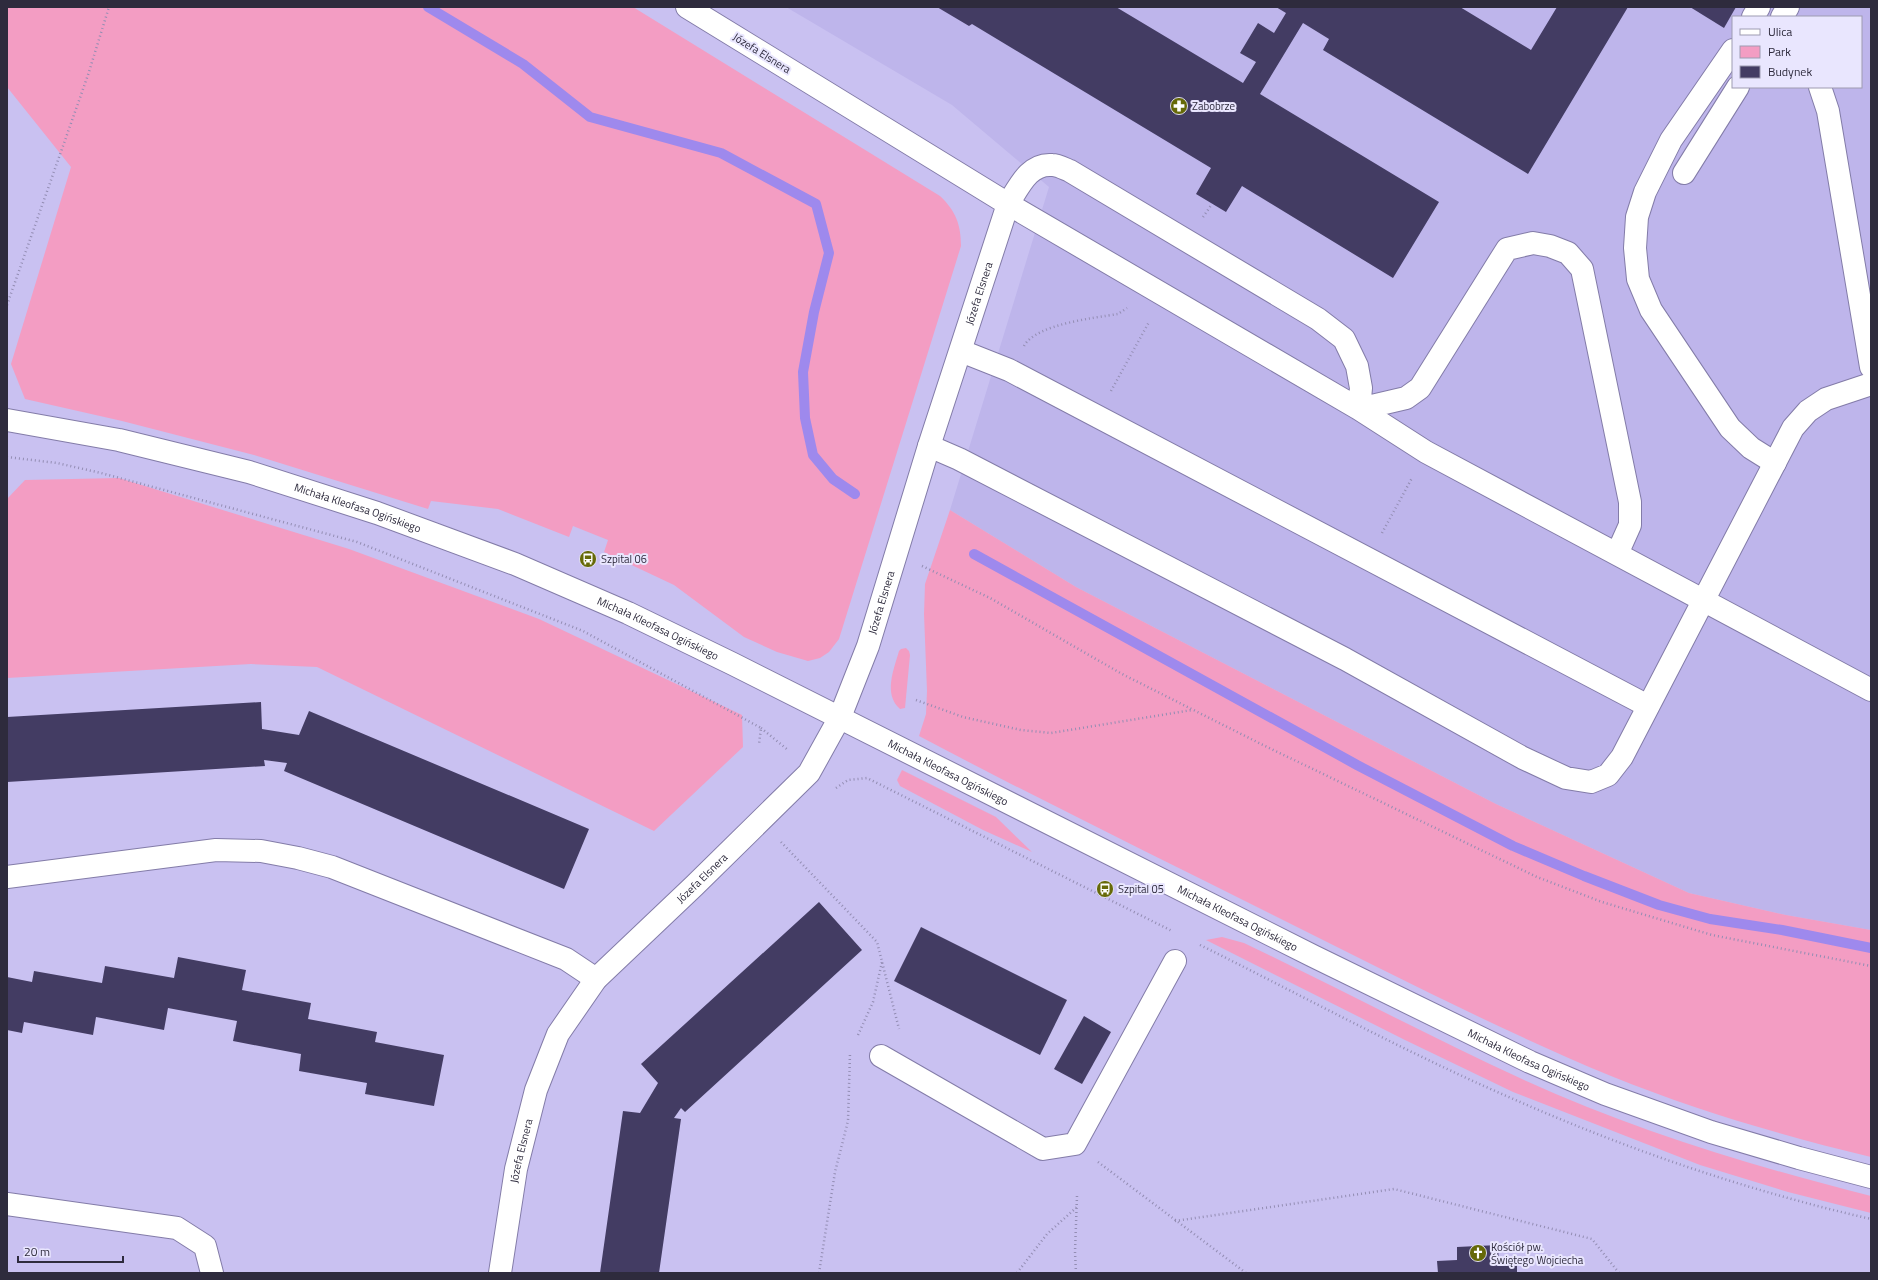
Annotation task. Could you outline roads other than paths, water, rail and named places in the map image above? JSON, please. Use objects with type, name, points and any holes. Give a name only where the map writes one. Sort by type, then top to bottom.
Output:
[{"type":"street","name":"Józefa Elsnera","points":[[500,1273],[516,1169],[536,1090],[558,1034],[596,979],[694,886],[809,773],[840,717],[868,646],[929,446],[1008,204],[687,7]]},
{"type":"street","points":[[1754,16],[1759,7]]},
{"type":"street","points":[[1783,16],[1788,7]]},
{"type":"street","points":[[1732,51],[1671,140],[1645,192],[1637,217],[1636,256],[1638,279],[1651,310],[1730,428],[1752,448],[1775,463]]},
{"type":"street","points":[[1684,173],[1737,88]]},
{"type":"street","points":[[1820,88],[1828,112],[1871,367]]},
{"type":"street","points":[[1360,409],[1361,388],[1357,366],[1344,339],[1318,319],[1070,171],[1053,165],[1038,166],[1024,178],[1008,204],[1360,409],[1426,452],[1871,690]]},
{"type":"street","points":[[1360,409],[1406,398],[1420,388],[1507,249],[1533,243],[1550,246],[1568,253],[1582,269],[1630,502],[1630,525],[1617,554]]},
{"type":"street","points":[[961,351],[1010,370],[1648,706]]},
{"type":"street","points":[[929,446],[960,459],[1345,659],[1523,758],[1566,778],[1591,782],[1608,775],[1622,758],[1648,706],[1705,601],[1793,428],[1808,412],[1826,399],[1871,384]]},
{"type":"street","name":"Michała Kleofasa Ogińskiego","points":[[7,420],[118,440],[249,472],[441,535],[515,564],[628,613],[840,717],[1306,953],[1530,1062],[1605,1094],[1711,1132],[1799,1158],[1871,1177]]},
{"type":"street","points":[[7,877],[216,850],[261,851],[332,866],[560,956],[596,979]]},
{"type":"street","points":[[881,1056],[1043,1150],[1075,1144],[1176,961]]},
{"type":"street","points":[[7,1204],[177,1228],[205,1246],[212,1273]]},
{"type":"waterway","points":[[428,7],[523,64],[590,117],[721,153],[816,204],[829,253],[814,312],[803,372],[805,418],[813,455],[833,479],[855,494]]},
{"type":"waterway","points":[[974,554],[1357,765],[1513,846],[1584,876],[1659,905],[1710,919],[1782,930],[1871,948]]},
{"type":"place","name":"Zabobrze","points":[[1179,106]]},
{"type":"place","name":"Szpital 06","points":[[588,559]]},
{"type":"place","name":"Szpital 05","points":[[1105,889]]},
{"type":"place","name":"Kościół pw. Świętego Wojciecha","points":[[1478,1253]]}]
